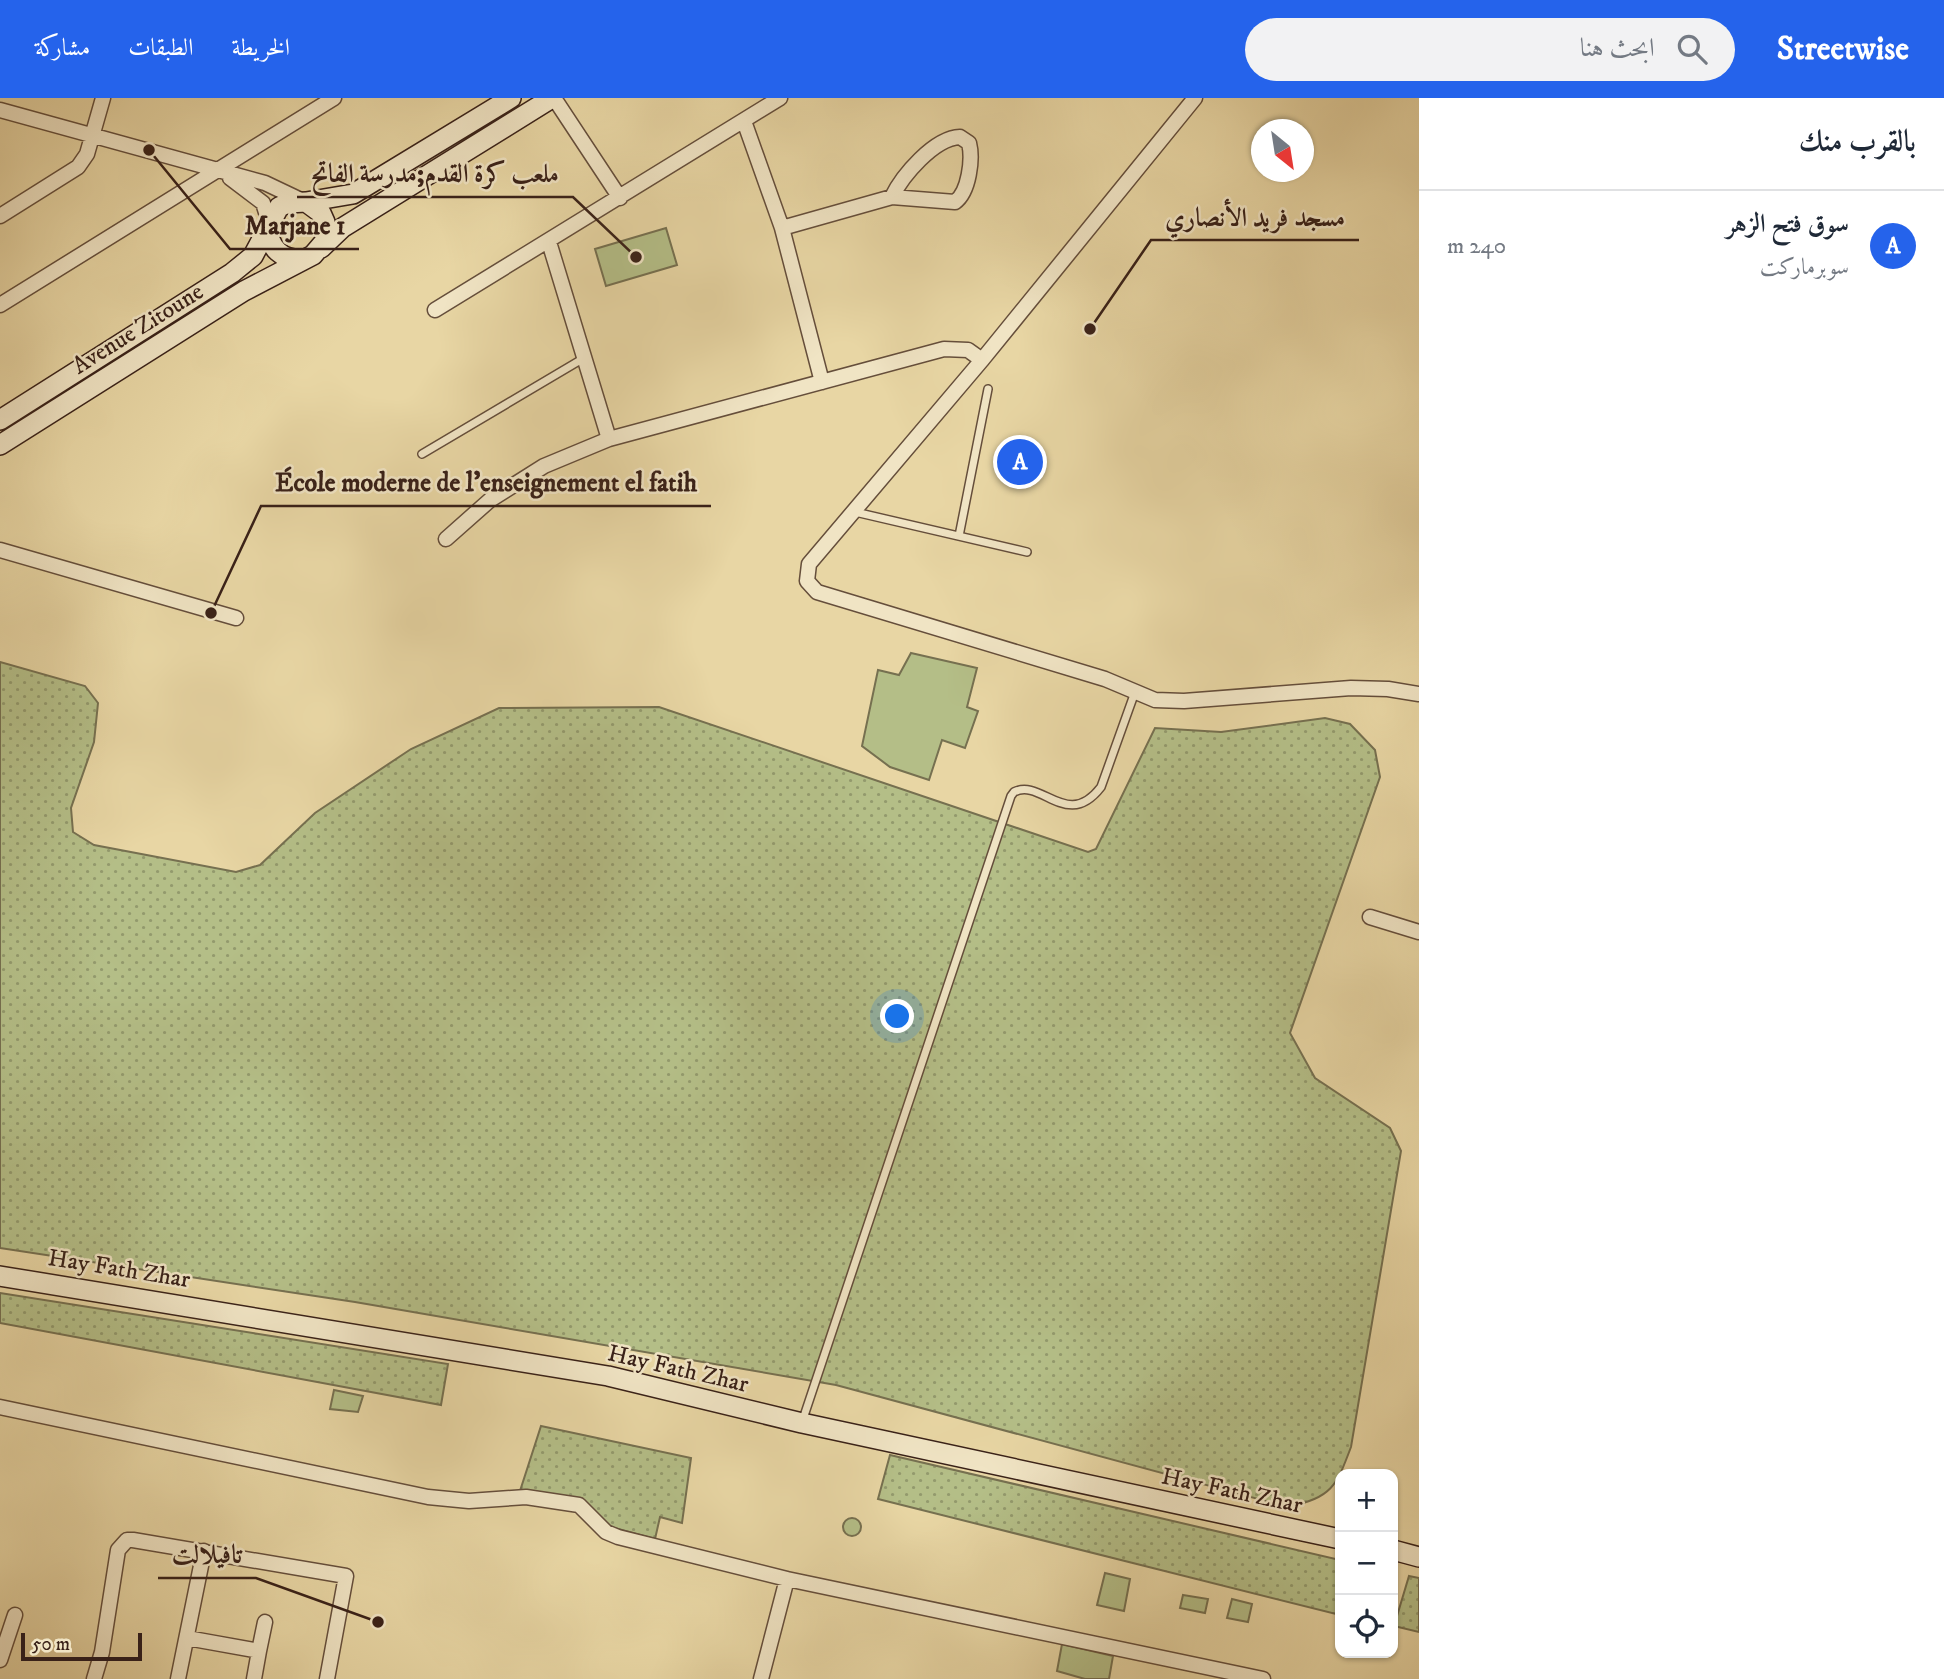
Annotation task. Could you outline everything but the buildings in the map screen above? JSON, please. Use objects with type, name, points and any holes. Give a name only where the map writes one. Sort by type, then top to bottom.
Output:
[{"type":"street","points":[[0,216],[69,176],[87,154],[103,98]]},
{"type":"street","points":[[0,305],[334,98]]},
{"type":"street","points":[[268,224],[279,207],[288,203],[354,194],[511,98]]},
{"type":"street","points":[[553,98],[620,198]]},
{"type":"street","name":"Avenue Zitoune","points":[[0,445],[244,291],[312,254],[342,228],[553,98]]},
{"type":"street","points":[[435,310],[780,98]]},
{"type":"street","points":[[1195,98],[982,360],[809,564],[807,581],[817,592],[1105,679],[1135,692],[1170,702],[1351,688],[1388,688],[1419,694]]},
{"type":"street","points":[[0,110],[265,183],[306,202],[321,214],[325,222],[325,241],[312,254],[285,258],[271,245],[263,203],[220,171]]},
{"type":"street","points":[[744,121],[782,228],[822,382]]},
{"type":"street","points":[[782,228],[892,197],[948,202],[959,199],[965,188],[969,143],[956,136],[922,158],[903,175],[892,197]]},
{"type":"street","name":"Avenue Zitoune","points":[[0,420],[232,273],[253,256],[263,241],[268,224]]},
{"type":"street","points":[[549,242],[609,439]]},
{"type":"street","points":[[446,538],[490,500],[544,466],[609,439],[944,348],[968,350],[982,360]]},
{"type":"street","points":[[0,550],[236,618]]},
{"type":"street","points":[[1370,917],[1419,932]]},
{"type":"street","name":"Hay Fath Zhar","points":[[0,1276],[608,1376],[802,1423],[1335,1538]]},
{"type":"street","points":[[0,1407],[428,1497],[469,1501],[526,1497],[579,1505],[606,1532],[618,1538],[787,1579],[1263,1679]]},
{"type":"street","points":[[94,1679],[102,1652],[121,1545],[132,1540],[346,1577],[327,1679]]},
{"type":"street","points":[[178,1679],[204,1551]]},
{"type":"street","points":[[1398,1551],[1419,1556]]},
{"type":"street","points":[[761,1679],[787,1579]]},
{"type":"street","points":[[0,1660],[15,1615]]},
{"type":"street","points":[[254,1679],[265,1622]]},
{"type":"street","points":[[187,1638],[260,1651]]},
{"type":"lane","points":[[422,454],[584,358]]},
{"type":"lane","points":[[959,536],[988,389]]},
{"type":"lane","points":[[854,511],[1027,552]]},
{"type":"lane","points":[[802,1423],[1011,796],[1014,792],[1025,789],[1070,805],[1082,804],[1093,797],[1101,787],[1135,692]]},
{"type":"green space","points":[[666,228],[677,265],[606,286],[595,249]]},
{"type":"green space","points":[[911,653],[977,668],[967,707],[978,711],[965,748],[942,740],[929,780],[890,767],[862,746],[878,670],[899,675]]},
{"type":"green space","points":[[0,662],[85,686],[98,703],[94,742],[71,808],[73,832],[94,845],[236,872],[260,865],[315,813],[411,749],[499,708],[659,707],[1088,852],[1096,849],[1155,728],[1221,732],[1325,718],[1350,724],[1375,750],[1380,777],[1290,1033],[1315,1078],[1390,1128],[1401,1151],[1351,1447],[1342,1469],[1335,1469],[1335,1482],[1323,1494],[1303,1503],[1288,1507],[836,1385],[355,1302],[0,1248]]},
{"type":"green space","points":[[0,1293],[448,1364],[441,1405],[0,1323]]},
{"type":"green space","points":[[334,1390],[363,1396],[358,1412],[330,1409]]},
{"type":"green space","points":[[541,1426],[691,1458],[682,1523],[660,1517],[655,1539],[611,1527],[584,1501],[520,1491]]},
{"type":"green space","points":[[890,1455],[1335,1559],[1335,1614],[878,1499]]},
{"type":"green space","points":[[852,1518],[858,1521],[861,1527],[858,1533],[852,1536],[846,1533],[843,1527],[846,1521]]},
{"type":"green space","points":[[1105,1573],[1130,1579],[1124,1611],[1097,1605]]},
{"type":"green space","points":[[1409,1576],[1419,1578],[1419,1632],[1398,1627],[1398,1613]]},
{"type":"green space","points":[[1183,1595],[1208,1599],[1205,1613],[1180,1608]]},
{"type":"green space","points":[[1232,1599],[1252,1604],[1248,1622],[1227,1618]]},
{"type":"green space","points":[[1062,1644],[1113,1656],[1109,1679],[1085,1679],[1057,1671]]},
{"type":"place","name":"Marjane 1","points":[[149,150]]},
{"type":"place","name":"ملعب كرة القدم;مدرسة الفاتح","points":[[636,257]]},
{"type":"place","name":"مسجد فريد الأنصاري","points":[[1090,329]]},
{"type":"place","name":"سوق فتح الزهر","points":[[1020,462]]},
{"type":"place","name":"École moderne de l'enseignement el fatih","points":[[211,613]]},
{"type":"place","name":"تافيلالت","points":[[378,1622]]}]
